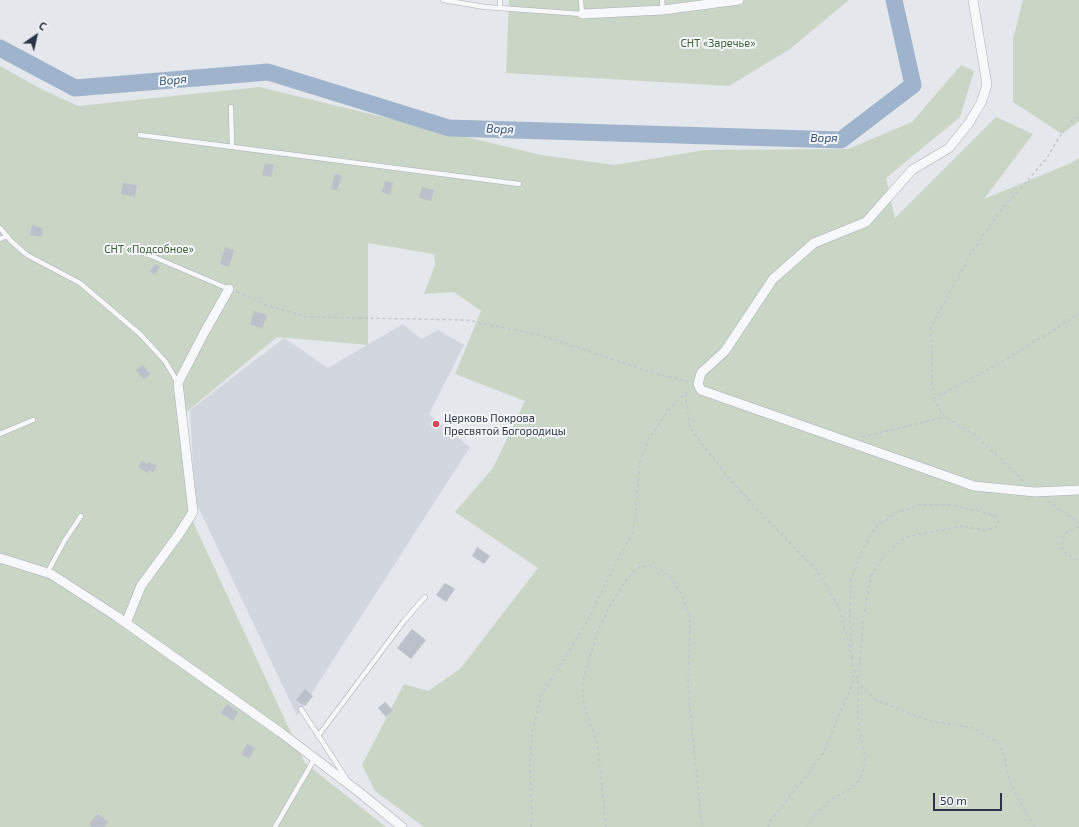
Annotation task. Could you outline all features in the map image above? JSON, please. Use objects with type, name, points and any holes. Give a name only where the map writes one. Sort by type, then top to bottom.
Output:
[{"type":"street","points":[[582,14],[663,10],[739,0]]},
{"type":"street","points":[[973,0],[987,85],[981,103],[970,123],[949,148],[912,170],[866,222],[814,243],[773,279],[725,351],[701,373],[698,384],[701,390],[974,486],[1035,492],[1079,490]]},
{"type":"street","points":[[126,623],[141,586],[193,512],[178,383],[229,289]]},
{"type":"street","points":[[0,558],[51,574],[126,623],[280,732],[402,827]]},
{"type":"lane","points":[[443,0],[485,7],[582,14],[581,0]]},
{"type":"lane","points":[[500,0],[500,8]]},
{"type":"lane","points":[[662,0],[663,10]]},
{"type":"lane","points":[[231,108],[232,147]]},
{"type":"lane","points":[[140,135],[519,184]]},
{"type":"lane","points":[[0,228],[27,255],[80,283],[140,334],[165,361],[178,383]]},
{"type":"lane","points":[[0,239],[7,236]]},
{"type":"lane","points":[[135,249],[229,289]]},
{"type":"lane","points":[[0,434],[33,420]]},
{"type":"lane","points":[[47,573],[81,516]]},
{"type":"lane","points":[[318,736],[404,621],[425,597]]},
{"type":"lane","points":[[301,710],[350,785]]},
{"type":"lane","points":[[275,827],[315,758]]},
{"type":"path","points":[[1024,482],[975,435],[945,417],[933,399],[930,327],[971,253],[998,214],[1047,158],[1070,121],[1079,117]]},
{"type":"path","points":[[229,289],[268,306],[307,317],[467,320],[540,335],[656,374],[698,384]]},
{"type":"path","points":[[933,399],[1005,360],[1079,314]]},
{"type":"path","points":[[531,827],[532,814],[530,766],[532,733],[542,694],[565,659],[591,614],[619,557],[632,535],[635,519],[640,461],[649,438],[675,402],[698,384]]},
{"type":"path","points":[[685,394],[690,428],[732,482],[816,569],[839,607],[858,683],[876,700],[930,721],[974,728],[997,742],[1004,755],[1007,772],[1012,787],[1028,816],[1036,827]]},
{"type":"path","points":[[860,437],[945,417]]},
{"type":"path","points":[[1035,492],[1079,523]]},
{"type":"path","points":[[768,827],[772,819],[800,786],[823,754],[853,682],[850,617],[851,579],[862,551],[874,529],[895,513],[920,505],[950,505],[980,511],[994,516],[999,522],[995,528],[984,530],[963,526],[906,537],[884,555],[871,576],[864,615],[858,683],[859,730],[865,757],[864,768],[859,781],[831,800],[817,812],[806,827]]},
{"type":"path","points":[[1079,527],[1065,533],[1061,547],[1068,556],[1079,561]]},
{"type":"path","points":[[606,827],[598,748],[585,711],[583,696],[584,676],[598,632],[609,607],[624,583],[637,568],[651,565],[669,575],[683,596],[690,618],[688,689],[702,827]]},
{"type":"shaded area","points":[[403,324],[421,339],[438,330],[464,345],[429,414],[470,447],[297,716],[195,500],[190,410],[284,338],[328,368]]},
{"type":"green space","name":"СНТ «Заречье»","points":[[509,0],[849,0],[790,49],[729,86],[506,73]]},
{"type":"green space","points":[[1023,0],[1079,0],[1079,121],[1062,134],[1013,102],[1013,39]]},
{"type":"green space","name":"СНТ «Подсобное»","points":[[961,65],[974,71],[960,117],[886,178],[895,218],[996,117],[1033,134],[984,199],[1071,163],[1079,158],[1079,827],[424,827],[375,791],[362,765],[404,684],[428,691],[460,669],[538,568],[455,512],[493,468],[525,401],[455,374],[481,311],[454,292],[424,294],[435,265],[434,254],[368,243],[368,345],[277,337],[184,414],[188,511],[305,763],[386,827],[0,827],[0,66],[43,90],[78,106],[259,87],[541,155],[615,165],[705,150],[848,149],[912,122]]},
{"type":"building","points":[[265,163],[274,165],[271,177],[262,175]]},
{"type":"building","points":[[335,174],[342,176],[337,191],[331,189]]},
{"type":"building","points":[[385,181],[393,183],[390,195],[382,192]]},
{"type":"building","points":[[123,183],[137,185],[135,197],[121,194]]},
{"type":"building","points":[[422,187],[434,190],[431,201],[419,198]]},
{"type":"building","points":[[32,225],[43,228],[41,237],[30,235]]},
{"type":"building","points":[[225,247],[234,250],[229,267],[220,264]]},
{"type":"building","points":[[155,264],[160,267],[155,275],[150,271]]},
{"type":"building","points":[[254,311],[267,315],[262,329],[250,324]]},
{"type":"building","points":[[143,365],[150,374],[144,379],[136,370]]},
{"type":"building","points":[[142,461],[147,464],[149,462],[157,466],[153,472],[149,470],[148,473],[138,467]]},
{"type":"building","points":[[477,547],[490,556],[484,564],[472,556]]},
{"type":"building","points":[[445,583],[455,589],[446,602],[436,595]]},
{"type":"building","points":[[412,629],[426,640],[411,659],[397,648]]},
{"type":"building","points":[[305,689],[313,696],[305,706],[296,700]]},
{"type":"building","points":[[385,702],[393,710],[386,717],[378,708]]},
{"type":"building","points":[[227,704],[238,712],[233,721],[221,713]]},
{"type":"building","points":[[247,744],[255,748],[249,759],[241,754]]},
{"type":"building","points":[[98,814],[108,822],[104,827],[92,827],[89,824]]},
{"type":"waterway","name":"Воря","points":[[0,48],[75,88],[268,72],[449,128],[841,140],[913,85],[894,0]]},
{"type":"place","name":"Церковь Покрова Пресвятой Богородицы","points":[[436,424]]}]
